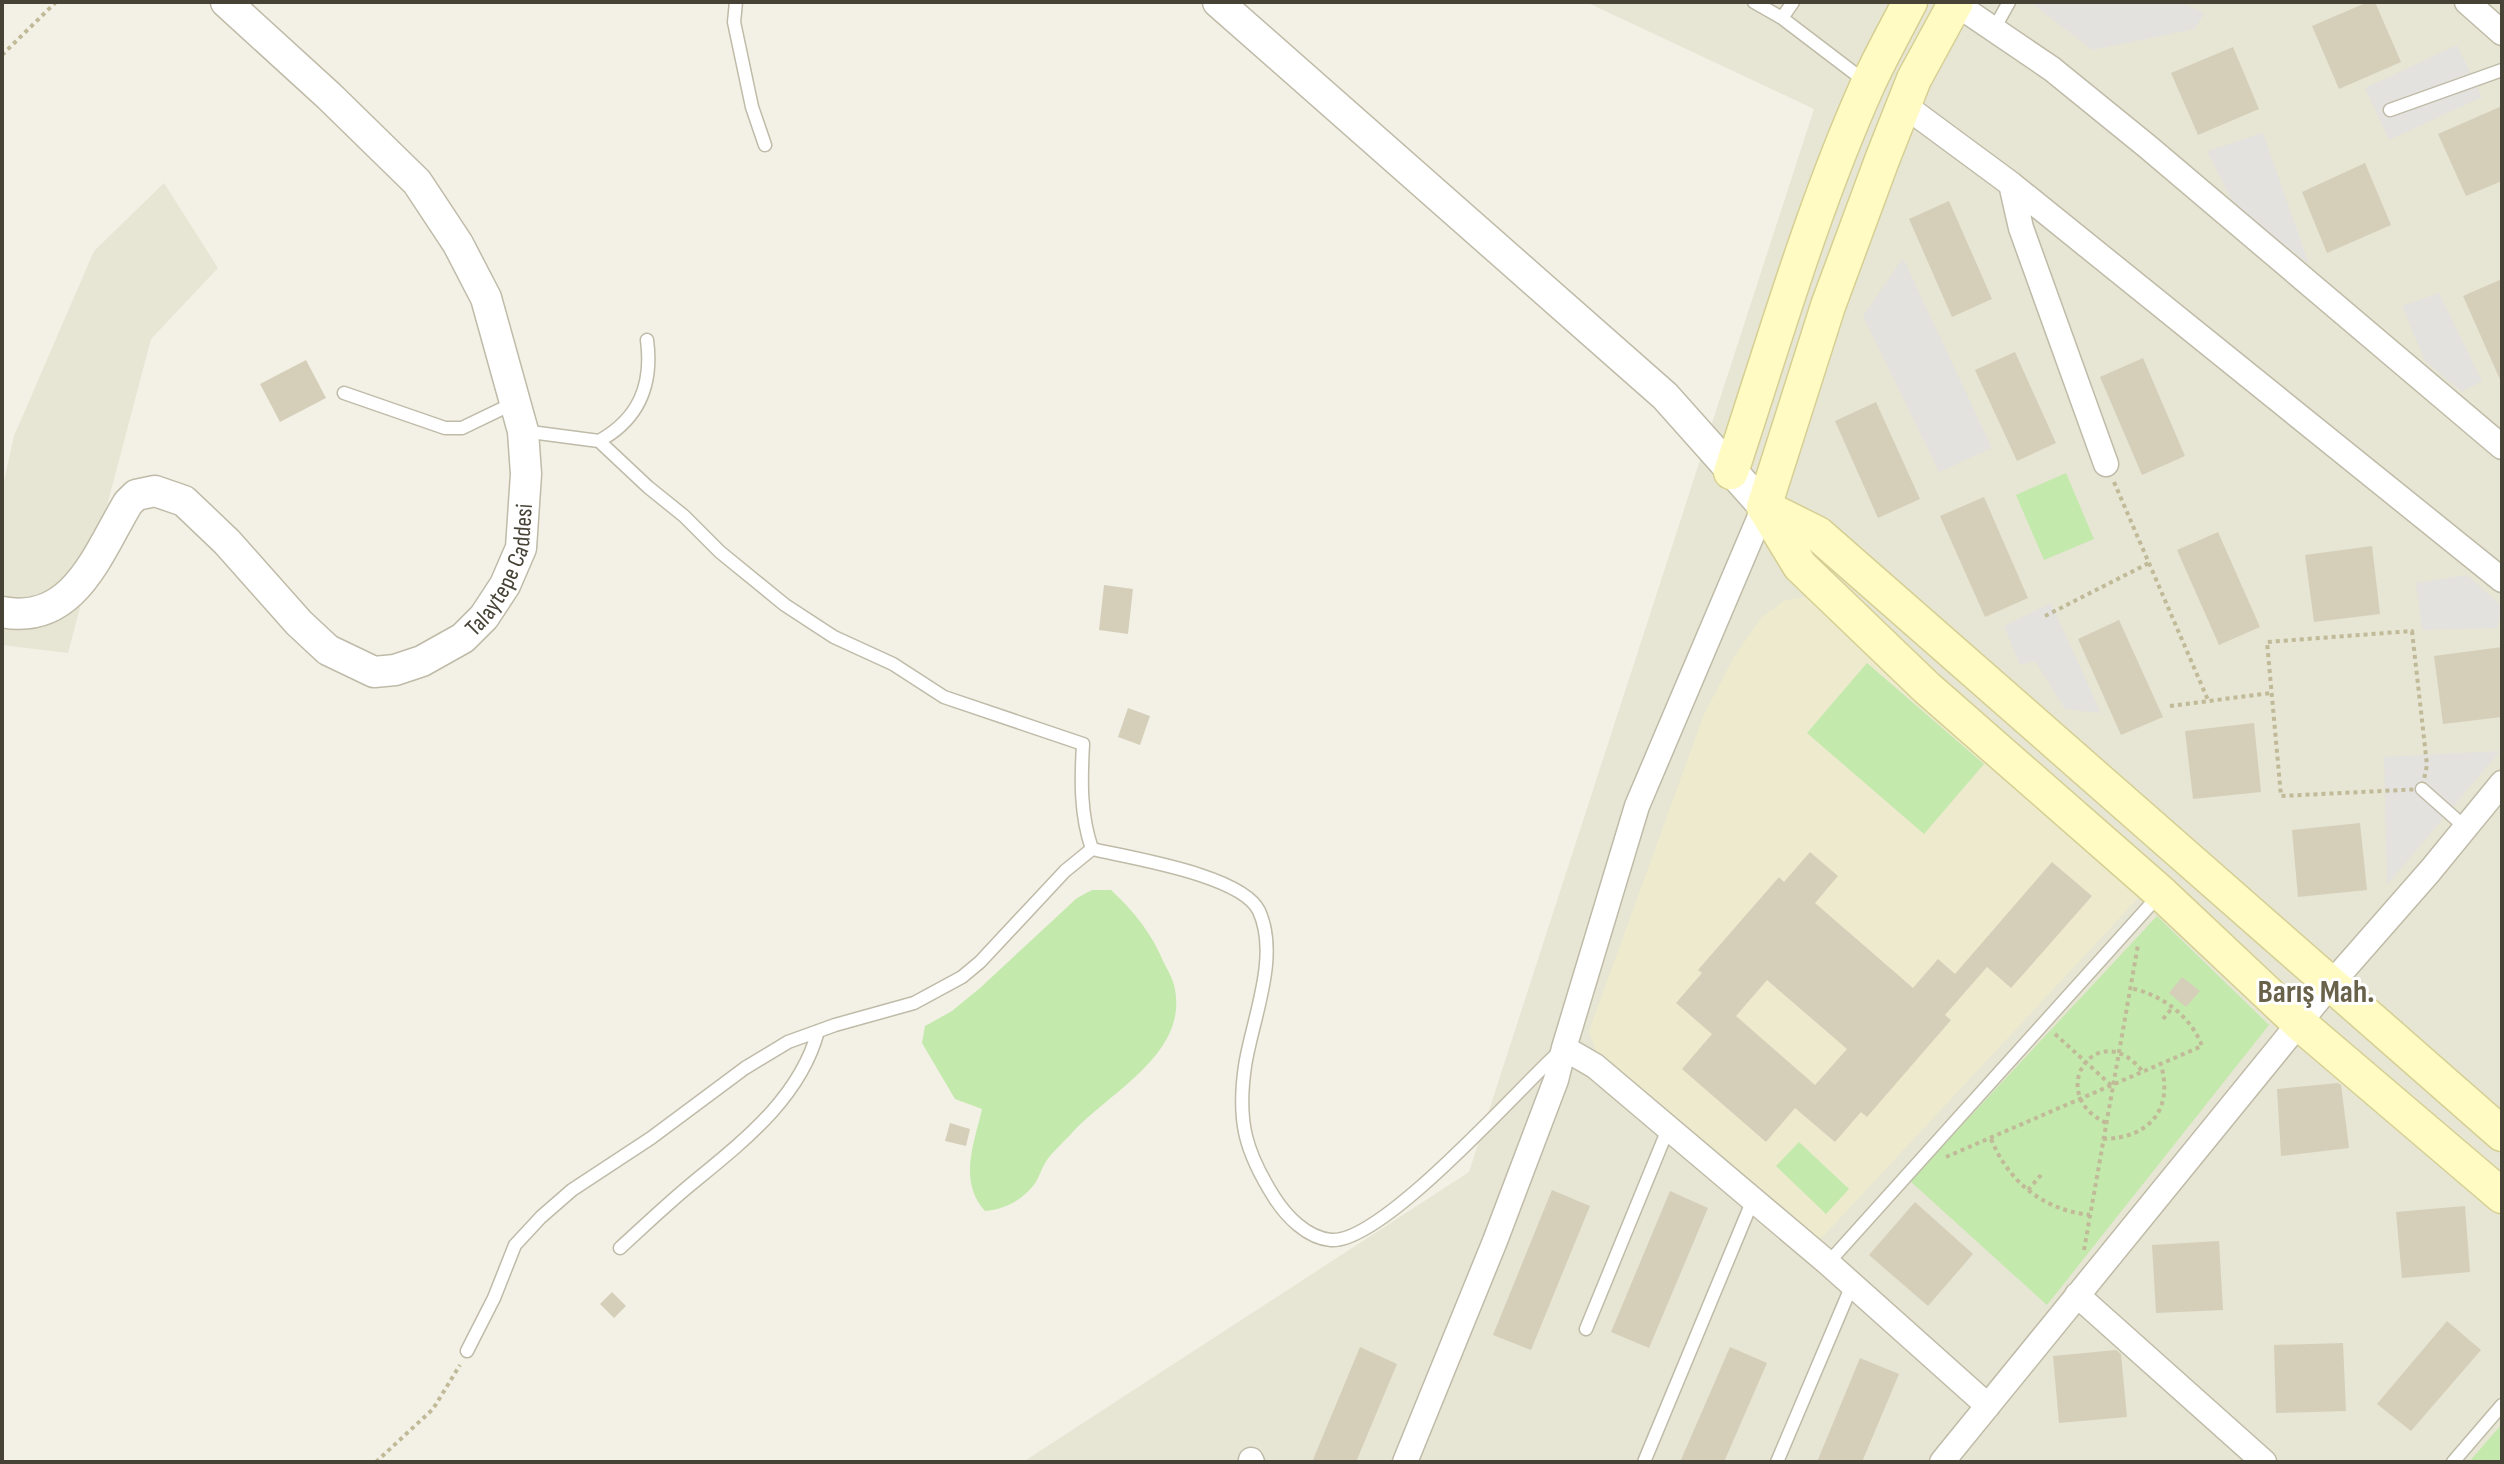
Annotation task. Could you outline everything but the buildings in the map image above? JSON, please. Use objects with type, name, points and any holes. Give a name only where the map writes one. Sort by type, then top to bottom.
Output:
[{"type":"main road","points":[[1731,472],[1844,140],[1868,84],[1910,2]]},
{"type":"main road","points":[[1955,2],[1914,79],[1904,105],[1828,306],[1764,507],[1800,566],[2152,903],[2502,1196]]},
{"type":"main road","points":[[1764,507],[1818,534],[2502,1134]]},
{"type":"street","name":"Talaytepe Caddesi","points":[[2,612],[19,616],[64,600],[79,586],[128,503],[136,495],[155,491],[184,501],[202,517],[299,623],[328,650],[374,672],[395,670],[422,661],[463,638],[484,617],[521,548],[526,474],[518,417],[486,298],[458,244],[417,182],[226,2]]},
{"type":"street","points":[[1218,2],[1665,396],[1764,507],[1637,806],[1556,1080],[1495,1241],[1405,1462]]},
{"type":"street","points":[[1955,2],[2052,69],[2148,147],[2502,447]]},
{"type":"street","points":[[2467,2],[2502,32]]},
{"type":"street","points":[[1904,105],[2011,184],[2502,580]]},
{"type":"street","points":[[2011,184],[2021,228],[2106,464]]},
{"type":"street","points":[[1942,1462],[2331,984],[2502,783]]},
{"type":"street","points":[[1564,1048],[1595,1066],[1752,1202],[1828,1263],[1988,1406]]},
{"type":"street","points":[[2077,1295],[2264,1462]]},
{"type":"lane","points":[[736,2],[734,22],[752,107],[765,145]]},
{"type":"lane","points":[[1754,2],[1782,18],[1868,84]]},
{"type":"lane","points":[[1782,18],[1793,2]]},
{"type":"lane","points":[[1994,29],[2009,2]]},
{"type":"lane","points":[[2390,110],[2502,70]]},
{"type":"lane","points":[[599,441],[616,431],[642,398],[647,384],[647,340]]},
{"type":"lane","points":[[344,393],[445,428],[462,428],[518,417],[599,441],[720,552],[785,605],[834,637],[893,664],[944,697],[1083,744],[1083,814],[1092,849]]},
{"type":"lane","points":[[2422,789],[2466,828]]},
{"type":"lane","points":[[467,1351],[494,1298],[515,1245],[572,1190],[651,1138],[745,1068],[788,1042],[914,1003],[962,977],[980,962],[1065,871],[1092,849]]},
{"type":"lane","points":[[1092,849],[1219,880],[1243,893],[1258,909],[1265,935],[1265,968],[1259,1010],[1245,1064],[1240,1117],[1246,1147],[1262,1179],[1284,1213],[1307,1231],[1331,1240],[1356,1233],[1395,1207],[1500,1113],[1535,1074],[1564,1048]]},
{"type":"lane","points":[[1828,1263],[2152,903]]},
{"type":"lane","points":[[620,1248],[766,1119],[812,1054],[818,1031]]},
{"type":"lane","points":[[1586,1329],[1668,1129]]},
{"type":"lane","points":[[1644,1462],[1752,1202]]},
{"type":"lane","points":[[1777,1462],[1852,1285]]},
{"type":"lane","points":[[2453,1462],[2502,1405]]},
{"type":"path","points":[[2,55],[56,2]]},
{"type":"path","points":[[2106,464],[2208,700]]},
{"type":"path","points":[[2045,616],[2149,563]]},
{"type":"path","points":[[2412,631],[2427,765],[2422,789],[2281,796],[2267,642],[2412,631]]},
{"type":"path","points":[[2170,706],[2271,693]]},
{"type":"path","points":[[2084,1250],[2130,988],[2152,903]]},
{"type":"path","points":[[1910,1172],[2202,1046],[2192,1027],[2173,1007],[2143,991],[2130,988]]},
{"type":"path","points":[[2163,1019],[2173,1007]]},
{"type":"path","points":[[2044,1024],[2112,1086]]},
{"type":"path","points":[[2106,1123],[2087,1110],[2079,1100],[2078,1078],[2086,1062],[2103,1052],[2118,1052],[2135,1062],[2143,1072]]},
{"type":"path","points":[[2103,1139],[2131,1135],[2153,1120],[2161,1109],[2165,1087],[2161,1065]]},
{"type":"path","points":[[1991,1139],[1997,1154],[2028,1190],[2054,1208],[2090,1215]]},
{"type":"path","points":[[2028,1190],[2041,1175]]},
{"type":"path","points":[[376,1462],[433,1409],[467,1351]]},
{"type":"shaded area","points":[[1586,2],[2502,2],[2502,1462],[1023,1462],[1469,1172],[1814,109]]},
{"type":"shaded area","points":[[2030,2],[2181,2],[2204,13],[2195,29],[2092,50]]},
{"type":"shaded area","points":[[2457,45],[2482,97],[2389,140],[2365,88]]},
{"type":"shaded area","points":[[2263,133],[2309,264],[2234,205],[2207,151]]},
{"type":"shaded area","points":[[164,183],[218,268],[151,339],[68,653],[2,645],[2,490],[14,436],[94,251]]},
{"type":"shaded area","points":[[1903,258],[1992,448],[1939,472],[1863,316]]},
{"type":"shaded area","points":[[2439,293],[2482,381],[2462,392],[2425,361],[2402,306]]},
{"type":"shaded area","points":[[2467,575],[2502,606],[2497,628],[2422,630],[2416,583]]},
{"type":"shaded area","points":[[1809,596],[2143,893],[1816,1244],[1597,1054],[1589,1031],[1704,714],[1735,655],[1762,617],[1783,601]]},
{"type":"shaded area","points":[[2051,603],[2101,713],[2065,709],[2035,661],[2020,665],[2004,626]]},
{"type":"shaded area","points":[[2500,751],[2387,885],[2384,757]]},
{"type":"green space","points":[[2066,473],[2094,539],[2044,560],[2016,495]]},
{"type":"green space","points":[[1867,663],[1984,764],[1924,834],[1807,733]]},
{"type":"green space","points":[[1092,890],[1111,890],[1135,915],[1154,942],[1174,985],[1176,1009],[1170,1031],[1159,1051],[1143,1069],[1053,1153],[1026,1194],[1007,1206],[985,1211],[972,1187],[970,1175],[972,1149],[982,1109],[955,1099],[922,1043],[925,1026],[952,1011],[1077,898]]},
{"type":"green space","points":[[2157,916],[2269,1025],[2047,1305],[1910,1181]]},
{"type":"green space","points":[[1799,1142],[1849,1189],[1826,1214],[1776,1166]]},
{"type":"green space","points":[[2502,1424],[2502,1462],[2469,1462]]},
{"type":"district","name":"Barış Mah.","points":[[2316,991]]}]
